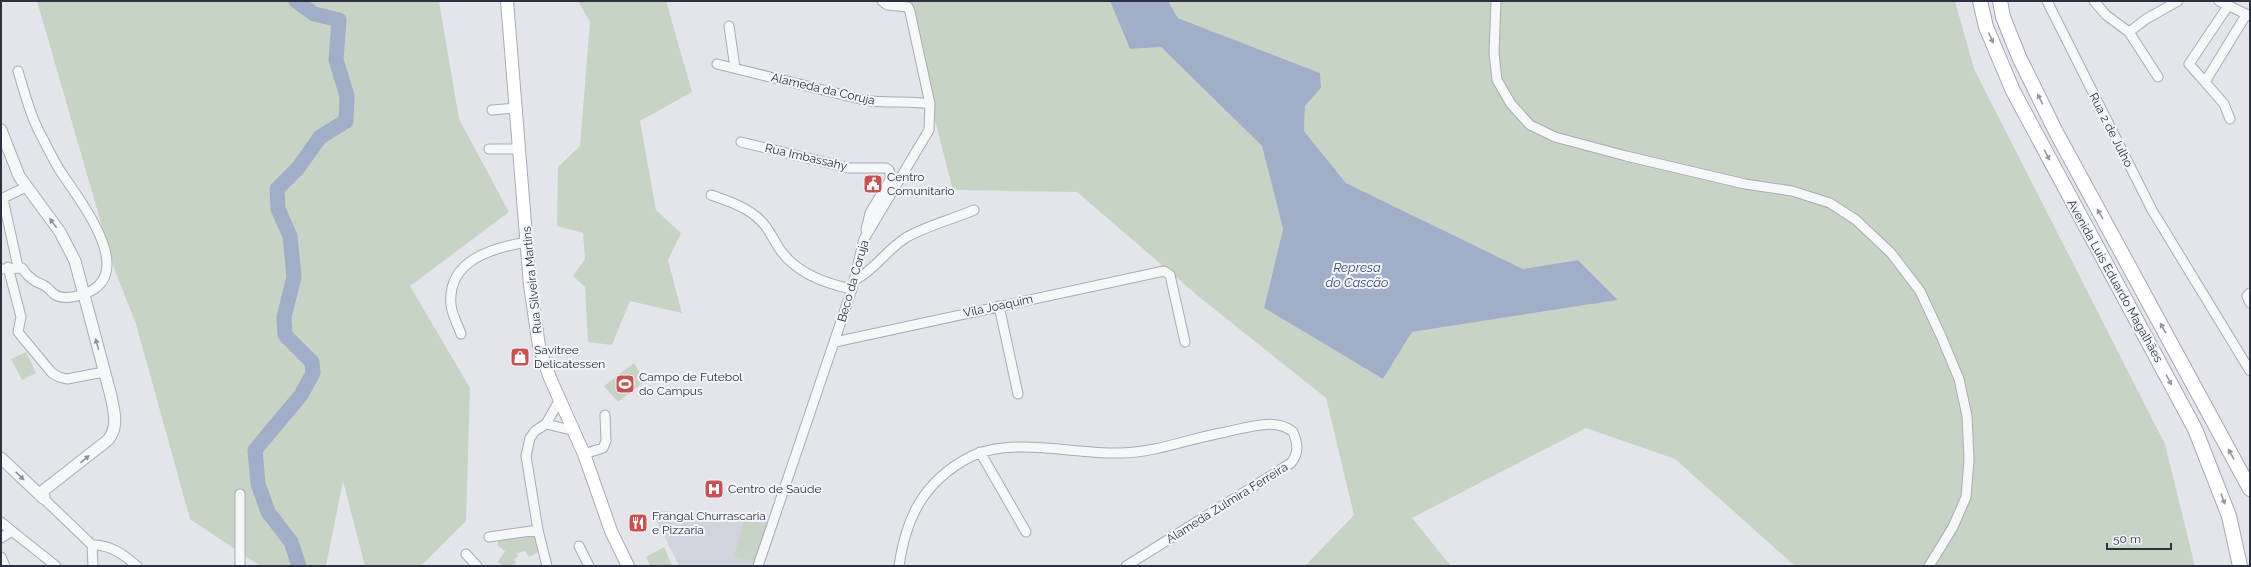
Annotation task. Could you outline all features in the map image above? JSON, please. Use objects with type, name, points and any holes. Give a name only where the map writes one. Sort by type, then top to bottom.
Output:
[{"type":"main road","name":"Rua Silveira Martins","points":[[507,1],[533,315],[539,346],[584,454],[611,531],[628,566]]},
{"type":"main road","name":"Avenida Luís Eduardo Magalhães","points":[[1980,1],[1986,27],[2013,91],[2195,429],[2229,516],[2240,566]]},
{"type":"main road","name":"Avenida Luís Eduardo Magalhães","points":[[2000,1],[2004,17],[2019,57],[2056,132],[2250,489]]},
{"type":"street","name":"Beco da Coruja","points":[[758,566],[854,285],[864,239],[929,130],[930,104],[908,7],[887,5],[882,1]]},
{"type":"street","points":[[1496,1],[1494,53],[1497,80],[1511,104],[1530,125],[1555,137],[1626,156],[1745,184],[1792,191],[1830,203],[1856,220],[1892,253],[1920,292],[1941,336],[1959,379],[1967,416],[1969,460],[1966,497],[1953,527],[1929,566]]},
{"type":"street","name":"Rua 2 de Julho","points":[[2047,1],[2111,132],[2152,210],[2179,257],[2205,294],[2250,371]]},
{"type":"street","points":[[2094,1],[2106,15],[2129,32],[2158,77]]},
{"type":"street","points":[[2129,32],[2146,19],[2178,1]]},
{"type":"street","points":[[2205,82],[2248,16],[2219,1]]},
{"type":"street","points":[[2228,6],[2190,62],[2190,65],[2224,104],[2230,119]]},
{"type":"street","points":[[729,26],[735,68]]},
{"type":"street","name":"Alameda da Coruja","points":[[717,64],[878,103],[915,102],[930,104]]},
{"type":"street","points":[[18,71],[26,98],[42,137],[58,167],[87,209],[107,254],[107,267],[102,281],[85,294],[69,297],[58,296],[44,285],[35,282],[24,270],[18,267],[4,268],[21,317],[18,332],[52,373],[67,379],[104,372]]},
{"type":"street","points":[[492,110],[517,108]]},
{"type":"street","points":[[2,135],[11,159],[26,187],[69,247],[81,276],[114,416],[114,431],[108,440],[41,496]]},
{"type":"street","name":"Rua Imbassahy","points":[[741,142],[849,168],[882,166],[889,170],[891,178],[870,213],[864,239]]},
{"type":"street","points":[[489,149],[520,149]]},
{"type":"street","points":[[18,267],[2,199],[26,187]]},
{"type":"street","points":[[711,195],[729,201],[760,219],[781,251],[799,268],[827,282],[854,285],[887,252],[908,236],[974,210]]},
{"type":"street","points":[[462,334],[451,306],[453,281],[460,269],[483,253],[500,247],[527,242]]},
{"type":"street","name":"Vila Joaquim","points":[[835,342],[1166,271],[1170,275],[1185,342]]},
{"type":"street","points":[[1000,306],[1018,394]]},
{"type":"street","points":[[547,565],[538,530],[526,456],[526,447],[535,431],[546,424],[560,399]]},
{"type":"street","points":[[584,454],[603,448],[606,441],[605,415]]},
{"type":"street","points":[[546,424],[575,431]]},
{"type":"street","name":"Alameda Zulmira Ferreira","points":[[899,566],[906,531],[916,506],[939,480],[964,461],[980,452],[1007,447],[1121,453],[1144,451],[1211,434],[1254,426],[1278,425],[1293,432],[1298,448],[1295,458],[1291,464],[1126,566]]},
{"type":"street","points":[[980,452],[1026,532]]},
{"type":"street","points":[[1,458],[92,545],[93,566]]},
{"type":"street","points":[[240,494],[240,566]]},
{"type":"street","points":[[1,522],[56,566]]},
{"type":"street","points":[[489,537],[538,530]]},
{"type":"street","points":[[1,538],[12,531]]},
{"type":"street","points":[[92,545],[102,544],[113,548],[137,566]]},
{"type":"street","points":[[580,546],[588,566]]},
{"type":"street","points":[[466,554],[477,566]]},
{"type":"street","points":[[1,558],[5,566]]},
{"type":"shaded area","points":[[651,510],[768,519],[755,566],[679,566]]},
{"type":"green space","points":[[37,1],[439,1],[459,119],[509,212],[410,286],[470,388],[466,521],[421,566],[365,566],[343,481],[326,566],[260,566],[190,519],[136,324],[114,268]]},
{"type":"green space","points":[[578,1],[666,1],[692,92],[640,121],[656,210],[681,233],[668,260],[682,313],[630,301],[612,345],[588,342],[585,287],[573,276],[585,259],[583,233],[557,226],[558,167],[580,146],[590,22]]},
{"type":"green space","points":[[904,1],[1110,1],[1130,49],[1161,47],[1262,146],[1283,229],[1264,308],[1383,379],[1412,332],[1618,300],[1578,260],[1523,269],[1346,183],[1304,131],[1305,106],[1321,88],[1319,73],[1178,18],[1168,1],[1955,1],[1974,69],[2165,444],[2195,566],[1795,566],[1675,459],[1586,428],[1412,518],[1451,566],[1305,566],[1354,515],[1326,398],[1198,296],[1077,192],[953,190]]},
{"type":"green space","points":[[26,352],[36,373],[22,380],[11,359]]},
{"type":"green space","name":"Campo de Futebol do Campus","points":[[634,363],[645,381],[618,402],[604,386]]},
{"type":"green space","points":[[744,520],[767,524],[755,562],[734,556]]},
{"type":"green space","points":[[535,536],[540,551],[529,557],[525,551],[517,553],[518,557],[514,559],[516,564],[502,566],[498,562],[505,551],[497,545],[499,540]]},
{"type":"green space","points":[[664,547],[672,566],[650,566],[646,557]]},
{"type":"water","name":"Represa do Cascão","points":[[1110,1],[1168,1],[1178,18],[1320,73],[1321,88],[1305,106],[1304,131],[1346,183],[1523,269],[1578,260],[1618,300],[1412,332],[1383,379],[1264,308],[1283,229],[1262,146],[1161,47],[1130,49]]},
{"type":"waterway","points":[[296,1],[314,14],[339,20],[336,60],[347,96],[346,121],[320,137],[298,168],[277,189],[278,209],[290,236],[294,277],[284,317],[285,335],[312,362],[313,373],[301,395],[255,450],[258,484],[268,512],[291,542],[299,566]]},
{"type":"place","name":"Centro Comunitario","points":[[873,184]]},
{"type":"place","name":"Savitree Delicatessen","points":[[520,357]]},
{"type":"place","name":"Campo de Futebol do Campus","points":[[625,384]]},
{"type":"place","name":"Centro de Saúde","points":[[714,489]]},
{"type":"place","name":"Frangal Churrascaria e Pizzaria","points":[[638,523]]}]
